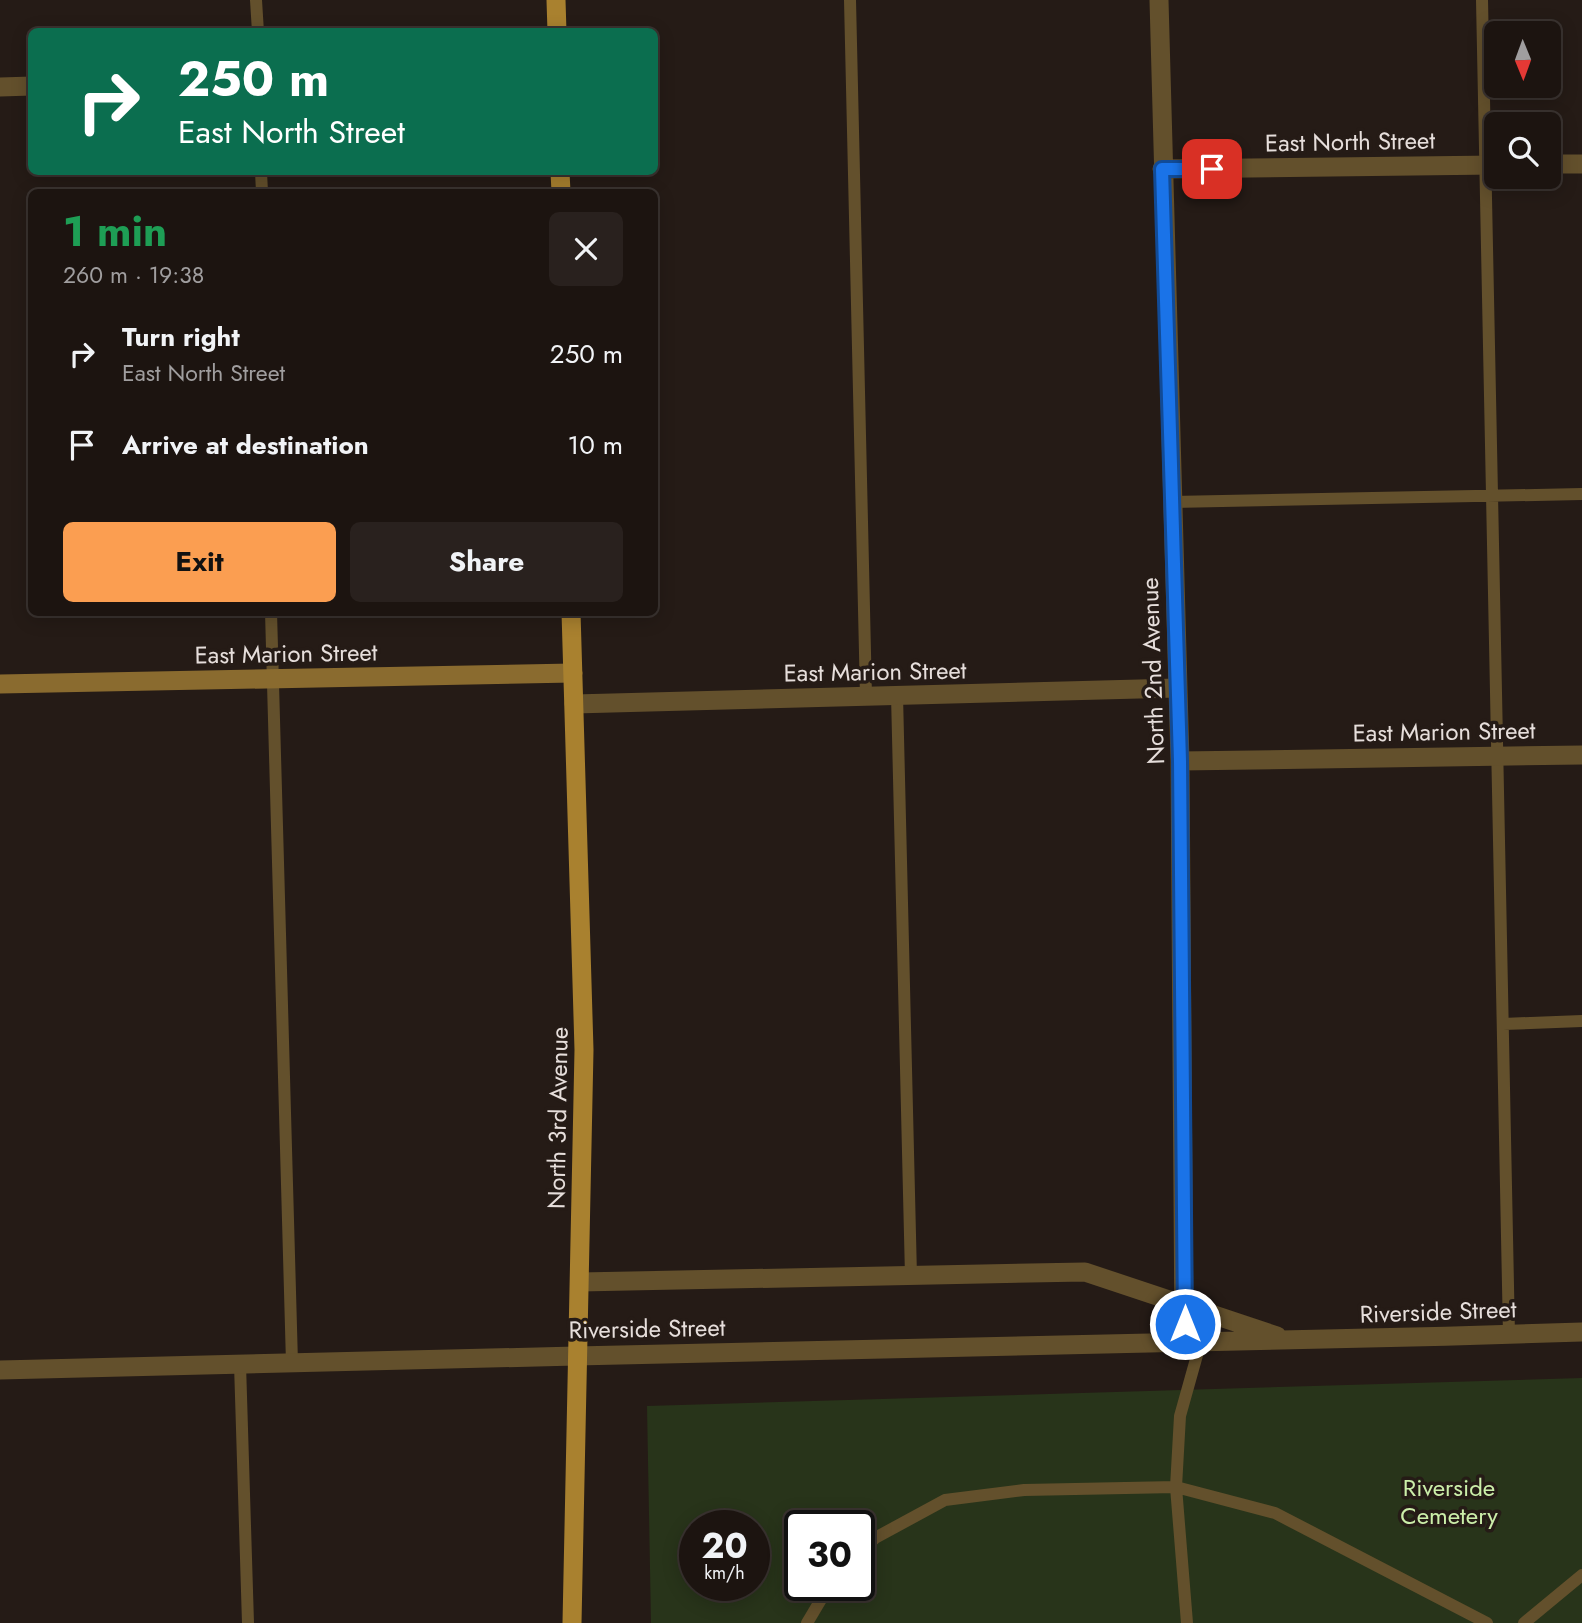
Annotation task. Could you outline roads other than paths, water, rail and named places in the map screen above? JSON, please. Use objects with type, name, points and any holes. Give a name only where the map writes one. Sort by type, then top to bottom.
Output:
[{"type":"main road","points":[[556,0],[557,28]]},
{"type":"main road","name":"North 3rd Avenue","points":[[571,616],[584,1050],[572,1623]]},
{"type":"main road","name":"East Marion Street","points":[[0,684],[573,673]]},
{"type":"street","name":"North 2nd Avenue","points":[[1159,0],[1180,761],[1185,1306],[1193,1341]]},
{"type":"street","points":[[0,87],[28,86]]},
{"type":"street","points":[[1561,164],[1582,164]]},
{"type":"street","name":"East North Street","points":[[1162,169],[1484,165]]},
{"type":"street","name":"East Marion Street","points":[[574,704],[1177,688]]},
{"type":"street","name":"East Marion Street","points":[[1180,761],[1582,755]]},
{"type":"street","name":"Riverside Street","points":[[580,1282],[1085,1272],[1295,1342]]},
{"type":"street","name":"Riverside Street","points":[[0,1370],[1193,1341],[1295,1342],[1582,1332]]},
{"type":"lane","points":[[256,0],[258,28]]},
{"type":"lane","points":[[850,0],[866,696]]},
{"type":"lane","points":[[1482,0],[1487,112]]},
{"type":"lane","points":[[1490,189],[1492,496],[1509,1335]]},
{"type":"lane","points":[[1172,502],[1582,494]]},
{"type":"lane","points":[[271,616],[292,1363]]},
{"type":"lane","points":[[897,695],[911,1276]]},
{"type":"lane","points":[[1503,1024],[1582,1021]]},
{"type":"lane","points":[[1187,1623],[1177,1487],[1180,1416],[1193,1341]]},
{"type":"lane","points":[[240,1364],[248,1623]]},
{"type":"lane","points":[[875,1538],[945,1500],[1024,1490],[1177,1487],[1275,1513],[1487,1623]]},
{"type":"lane","points":[[1524,1623],[1582,1575]]},
{"type":"lane","points":[[807,1623],[820,1601]]},
{"type":"park label","name":"Riverside Cemetery","points":[[1449,1502]]}]
